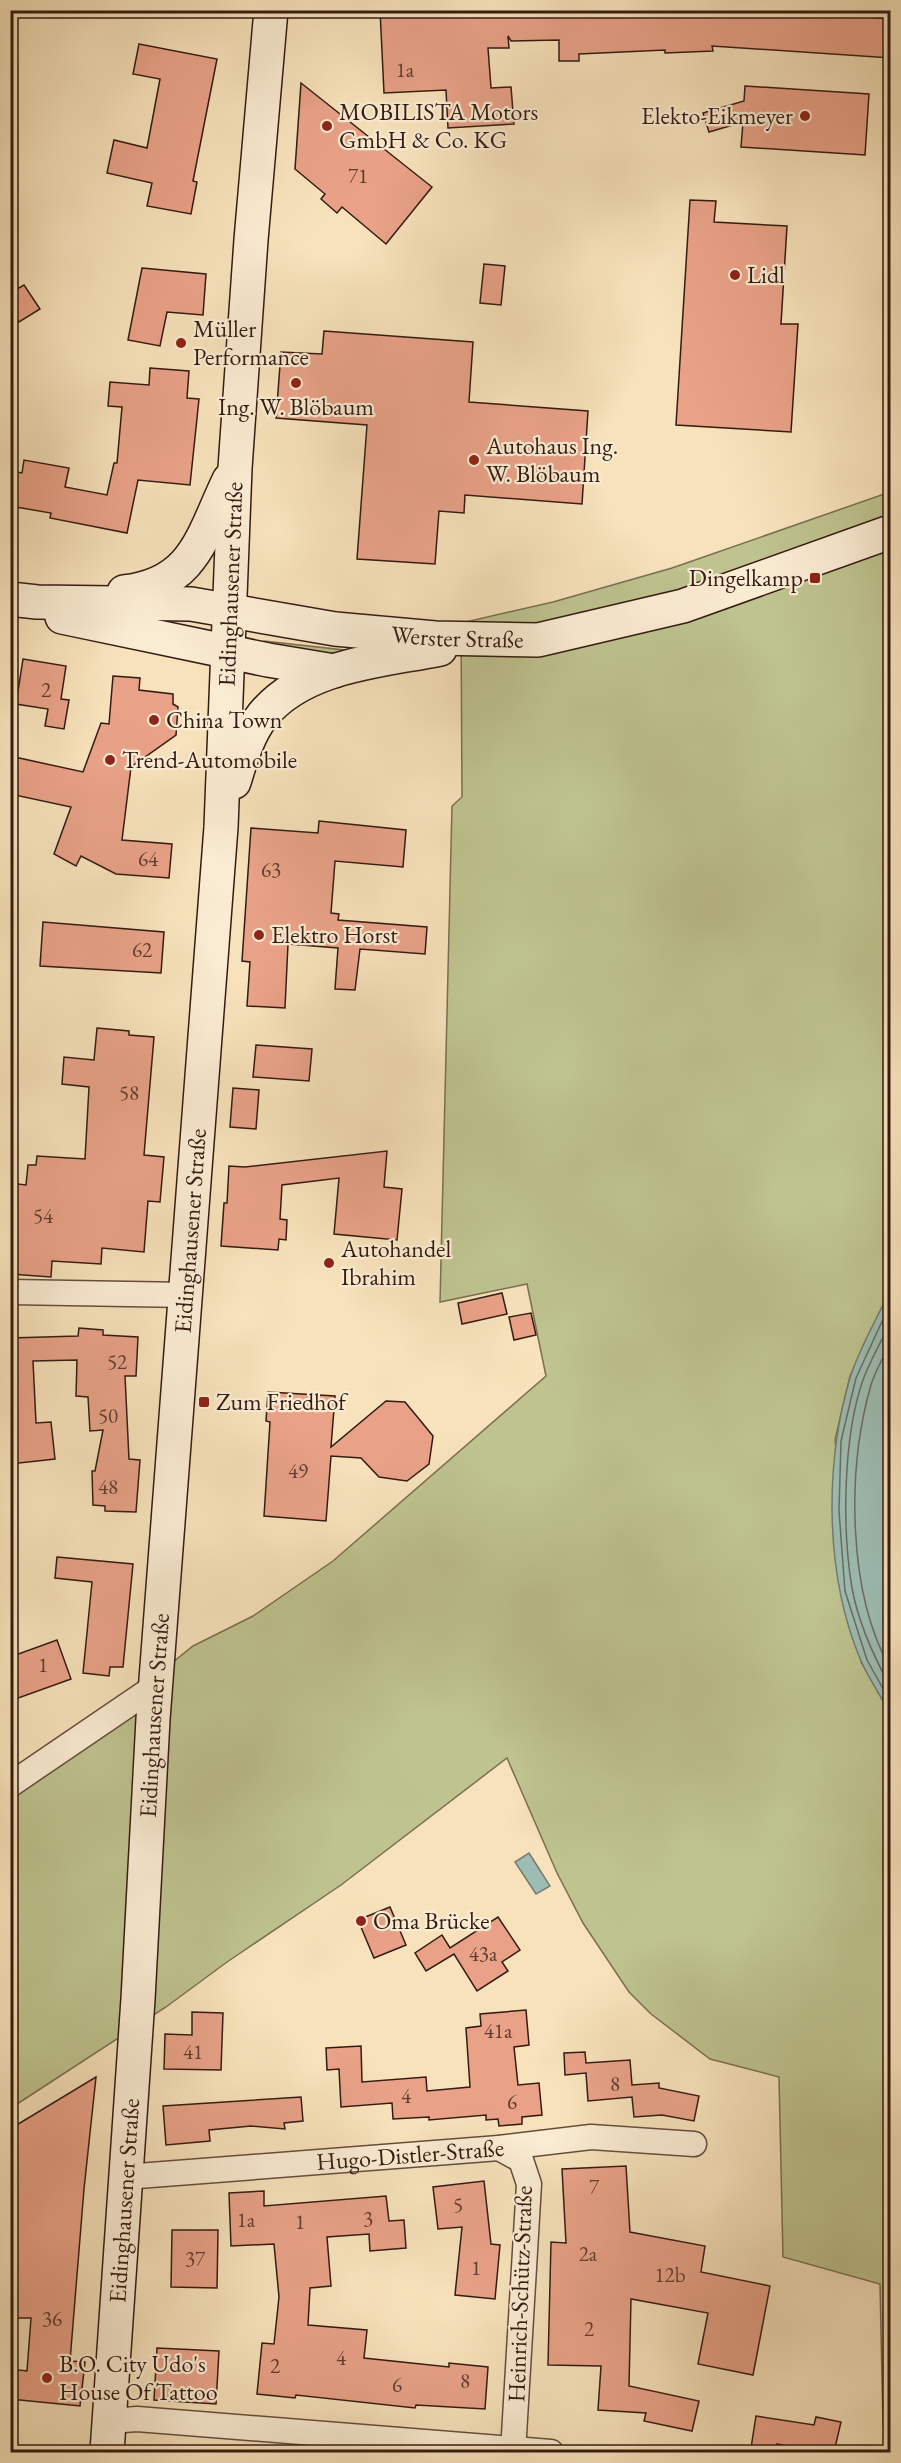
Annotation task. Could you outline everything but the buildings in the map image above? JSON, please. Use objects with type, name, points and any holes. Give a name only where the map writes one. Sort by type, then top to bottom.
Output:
[{"type":"main road","name":"Eidinghausener Straße","points":[[108,2437],[138,2000],[153,1719],[221,827],[235,468],[250,252],[271,10]]},
{"type":"main road","points":[[19,603],[144,590],[166,582],[185,566],[201,543],[235,468]]},
{"type":"main road","name":"Werster Straße","points":[[19,603],[190,604],[335,629],[486,640],[538,640],[683,606],[891,532]]},
{"type":"main road","points":[[19,603],[227,651],[334,671]]},
{"type":"main road","points":[[221,827],[242,754],[263,716],[282,696],[312,679],[334,671],[486,640]]},
{"type":"street","points":[[10,1292],[187,1295]]},
{"type":"street","points":[[10,1785],[156,1686]]},
{"type":"street","name":"Hugo-Distler-Straße","points":[[125,2177],[499,2148],[591,2138],[694,2144]]},
{"type":"street","name":"Heinrich-Schütz-Straße","points":[[499,2148],[520,2160],[529,2184],[513,2450]]},
{"type":"street","points":[[108,2437],[137,2419],[551,2452]]},
{"type":"green space","points":[[890,492],[890,1290],[850,1376],[835,1440],[861,1662],[890,1713],[890,2433],[883,2426],[880,2284],[783,2257],[779,2077],[710,2059],[651,2014],[629,1992],[583,1923],[557,1873],[507,1758],[341,1885],[227,1962],[166,2007],[11,2108],[11,1793],[193,1646],[253,1616],[333,1561],[546,1376],[527,1284],[440,1302],[452,806],[462,797],[461,623],[553,602],[672,568]]},
{"type":"green space","points":[[264,641],[344,650],[343,653],[305,658],[262,644]]},
{"type":"water","points":[[890,1290],[890,1713],[864,1668],[849,1628],[840,1593],[832,1521],[836,1447],[850,1378],[863,1345]]},
{"type":"water","points":[[529,1853],[550,1886],[536,1894],[515,1862]]},
{"type":"place","name":"Elekto-Eikmeyer","points":[[805,116]]},
{"type":"place","name":"MOBILISTA Motors GmbH & Co. KG","points":[[327,126]]},
{"type":"place","name":"Lidl","points":[[735,275]]},
{"type":"place","name":"Müller Performance","points":[[181,343]]},
{"type":"place","name":"Ing. W. Blöbaum","points":[[296,383]]},
{"type":"place","name":"Autohaus Ing. W. Blöbaum","points":[[474,460]]},
{"type":"place","name":"Dingelkamp","points":[[815,578]]},
{"type":"place","name":"China Town","points":[[154,720]]},
{"type":"place","name":"Trend-Automobile","points":[[110,760]]},
{"type":"place","name":"Elektro Horst","points":[[259,935]]},
{"type":"place","name":"Autohandel Ibrahim","points":[[329,1263]]},
{"type":"place","name":"Zum Friedhof","points":[[204,1402]]},
{"type":"place","name":"Oma Brücke","points":[[361,1921]]},
{"type":"place","name":"B.O. City Udo's House Of Tattoo","points":[[47,2378]]}]
